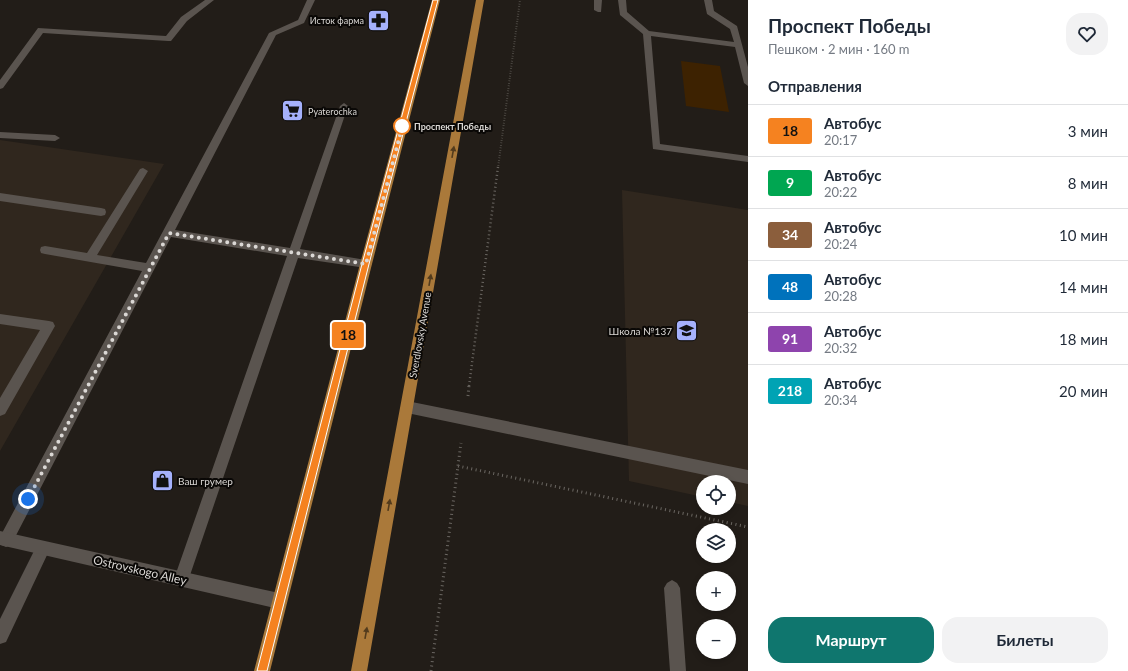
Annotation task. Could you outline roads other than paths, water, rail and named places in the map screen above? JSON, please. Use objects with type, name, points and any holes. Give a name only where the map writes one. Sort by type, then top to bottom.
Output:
[{"type":"main road","points":[[262,671],[366,264],[436,0]]},
{"type":"main road","name":"Sverdlovsky Avenue","points":[[359,671],[480,0]]},
{"type":"street","points":[[0,86],[41,30],[168,39],[184,19],[210,0]]},
{"type":"street","points":[[3,539],[169,233],[273,33],[301,21],[311,0]]},
{"type":"street","points":[[598,0],[598,10]]},
{"type":"street","points":[[622,0],[623,13],[647,33],[739,44]]},
{"type":"street","points":[[708,0],[710,12],[734,28],[748,82]]},
{"type":"street","points":[[647,33],[656,147],[748,160]]},
{"type":"street","points":[[182,579],[344,106]]},
{"type":"street","points":[[0,135],[55,138]]},
{"type":"street","points":[[90,257],[143,171]]},
{"type":"street","points":[[0,197],[101,212]]},
{"type":"street","points":[[169,233],[366,264]]},
{"type":"street","points":[[45,250],[150,268]]},
{"type":"street","points":[[0,319],[49,326],[0,410]]},
{"type":"street","points":[[407,407],[748,477]]},
{"type":"street","name":"Ostrovskogo Alley","points":[[3,539],[280,601]]},
{"type":"street","points":[[0,636],[43,548]]},
{"type":"street","points":[[672,588],[678,671]]},
{"type":"place","name":"Исток фарма","points":[[379,20]]},
{"type":"place","name":"Pyaterochka","points":[[293,111]]},
{"type":"place","name":"Проспект Победы","points":[[402,126]]},
{"type":"place","name":"Школа №137","points":[[687,331]]},
{"type":"place","name":"Ваш грумер","points":[[163,481]]}]
